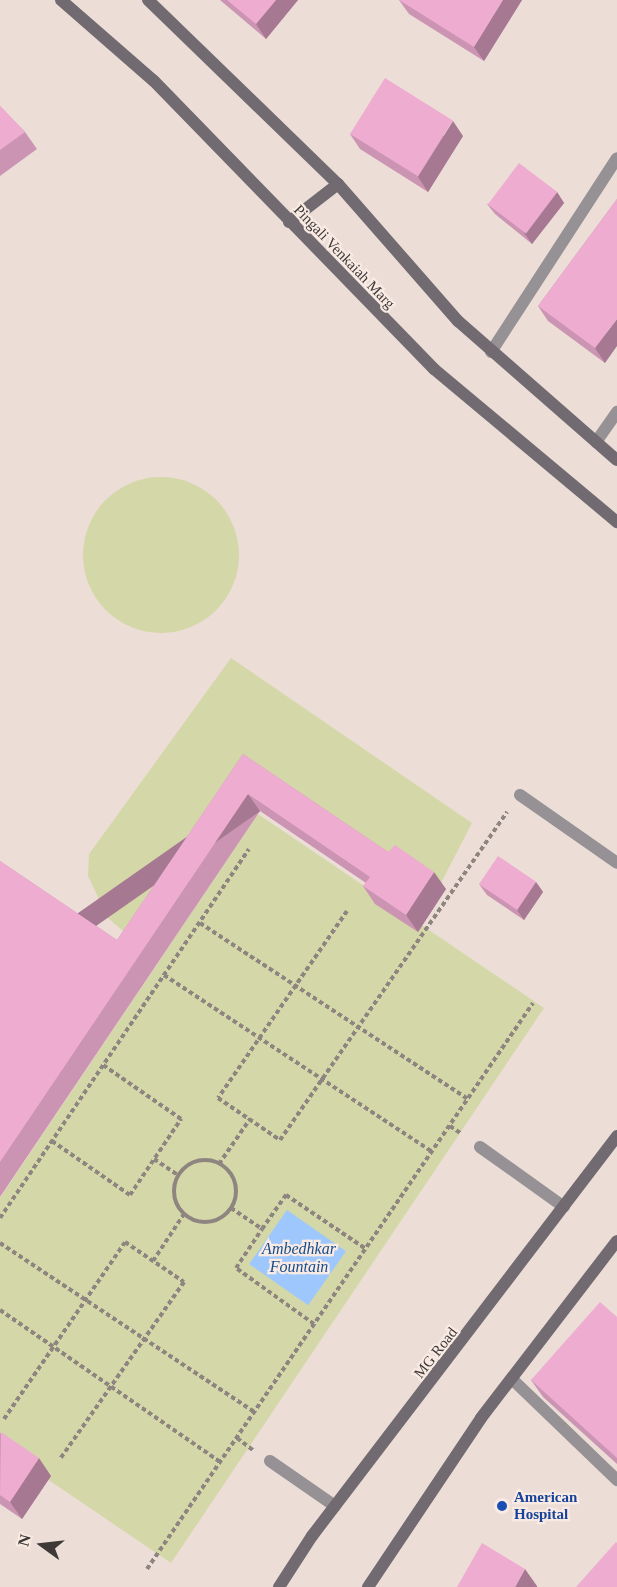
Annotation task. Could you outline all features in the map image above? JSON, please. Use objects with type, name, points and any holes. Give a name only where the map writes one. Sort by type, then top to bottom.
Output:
[{"type":"street","name":"Pingali Venkaiah Marg","points":[[61,0],[154,81],[434,369],[617,522]]},
{"type":"street","points":[[148,0],[338,184],[397,256],[491,352],[617,460]]},
{"type":"street","points":[[491,352],[617,158]]},
{"type":"street","points":[[289,222],[338,184]]},
{"type":"street","points":[[596,442],[617,412]]},
{"type":"street","points":[[520,795],[617,863]]},
{"type":"street","name":"MG Road","points":[[279,1587],[335,1506],[617,1136]]},
{"type":"street","points":[[480,1147],[564,1207]]},
{"type":"street","points":[[368,1587],[512,1378],[617,1241]]},
{"type":"street","points":[[512,1378],[617,1480]]},
{"type":"street","points":[[270,1461],[335,1506]]},
{"type":"path","points":[[347,911],[218,1098],[280,1140],[520,795]]},
{"type":"path","points":[[0,1218],[249,849]]},
{"type":"path","points":[[200,922],[468,1099]]},
{"type":"path","points":[[164,975],[322,1077],[432,1152]]},
{"type":"path","points":[[147,1569],[534,1003]]},
{"type":"path","points":[[52,1141],[130,1195],[181,1119],[103,1065]]},
{"type":"path","points":[[219,1164],[250,1119]]},
{"type":"path","points":[[154,1159],[178,1175]]},
{"type":"path","points":[[195,1162],[219,1164],[235,1183],[231,1208],[212,1222],[184,1214],[174,1196],[178,1175],[195,1162]]},
{"type":"path","points":[[314,1324],[236,1268],[262,1229],[286,1195],[366,1249]]},
{"type":"path","points":[[231,1208],[262,1229]]},
{"type":"path","points":[[153,1261],[184,1214]]},
{"type":"path","points":[[4,1419],[125,1242],[184,1282],[60,1459]]},
{"type":"path","points":[[0,1243],[254,1412]]},
{"type":"path","points":[[0,1310],[220,1462]]},
{"type":"green space","points":[[161,477],[191,483],[216,500],[233,525],[239,555],[233,585],[216,610],[191,627],[161,633],[131,627],[106,610],[89,585],[83,555],[89,525],[106,500],[131,483]]},
{"type":"green space","points":[[231,658],[472,823],[441,883],[400,867],[254,768],[124,932],[108,918],[88,876],[89,854]]},
{"type":"green space","points":[[258,814],[544,1008],[171,1563],[0,1447],[0,1198]]},
{"type":"water","name":"Ambedhkar Fountain","points":[[287,1210],[346,1251],[308,1305],[249,1264]]},
{"type":"building","points":[[227,0],[276,0],[256,24]]},
{"type":"building","points":[[399,0],[503,0],[474,47]]},
{"type":"building","points":[[385,78],[453,120],[418,176],[350,134]]},
{"type":"building","points":[[0,106],[25,132],[0,150]]},
{"type":"building","points":[[519,163],[557,192],[526,233],[488,205]]},
{"type":"building","points":[[617,199],[617,319],[595,348],[538,306]]},
{"type":"building","points":[[243,754],[388,852],[395,845],[434,872],[406,915],[363,886],[370,877],[248,794],[0,1162],[0,861],[117,940]]},
{"type":"building","points":[[498,856],[536,882],[517,910],[479,884]]},
{"type":"building","points":[[600,1302],[617,1317],[617,1458],[531,1380]]},
{"type":"building","points":[[1,1432],[39,1458],[10,1502],[0,1495]]},
{"type":"building","points":[[616,1542],[617,1587],[576,1587]]},
{"type":"building","points":[[482,1543],[525,1569],[515,1587],[457,1587]]},
{"type":"place","name":"American Hospital","points":[[502,1506]]}]
